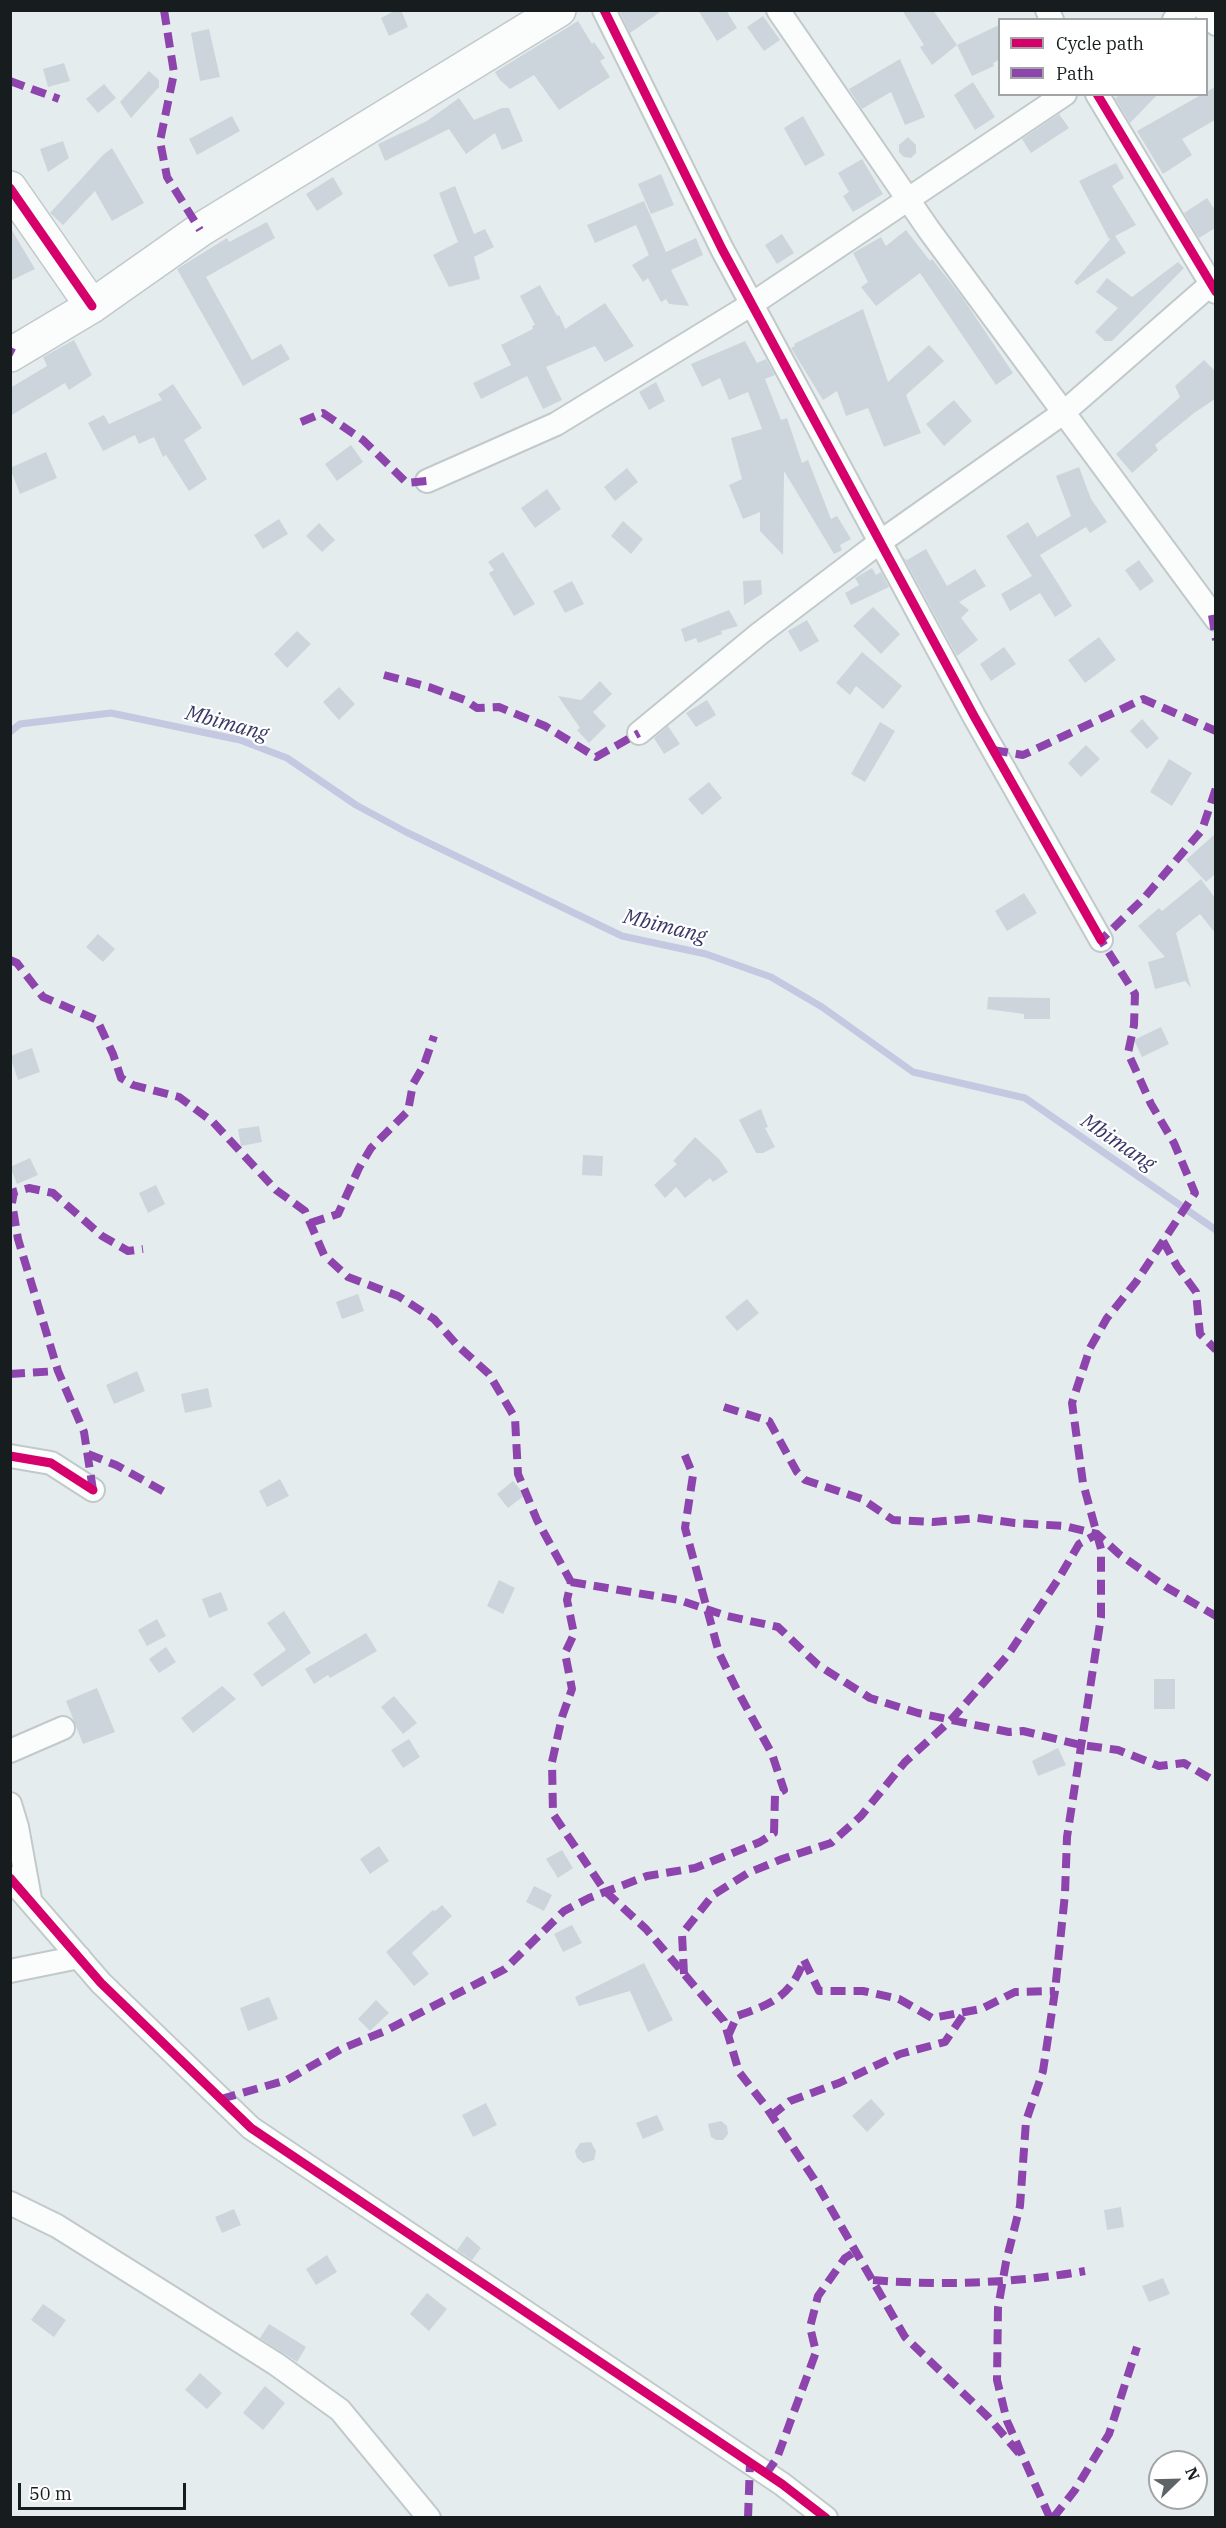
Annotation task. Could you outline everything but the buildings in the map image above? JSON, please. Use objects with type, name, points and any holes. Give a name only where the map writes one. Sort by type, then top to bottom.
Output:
[{"type":"main road","points":[[10,355],[92,306],[200,230],[559,10]]},
{"type":"main road","points":[[10,188],[92,306]]},
{"type":"street","points":[[604,10],[722,249],[974,716],[1101,940]]},
{"type":"street","points":[[778,10],[908,200],[1215,619]]},
{"type":"street","points":[[1205,10],[1215,24]]},
{"type":"street","points":[[427,481],[556,424],[752,304],[1062,96]]},
{"type":"street","points":[[639,733],[759,634],[880,542],[1063,412],[1213,288],[1097,96]]},
{"type":"street","points":[[10,1456],[51,1463],[93,1490]]},
{"type":"street","points":[[10,1751],[63,1728]]},
{"type":"street","points":[[10,1804],[17,1827],[31,1901]]},
{"type":"street","points":[[10,1878],[101,1983],[251,2128],[774,2479],[826,2517]]},
{"type":"street","points":[[10,1971],[79,1957]]},
{"type":"street","points":[[10,2203],[57,2226],[175,2300],[276,2364],[340,2410],[429,2517]]},
{"type":"waterway","name":"Mbimang","points":[[10,732],[20,724],[111,713],[240,740],[287,758],[356,805],[406,832],[622,936],[706,954],[771,977],[822,1007],[913,1072],[1025,1098],[1216,1230]]},
{"type":"marked path","points":[[164,10],[174,73],[160,141],[167,177],[200,230]]},
{"type":"marked path","points":[[10,81],[59,99]]},
{"type":"marked path","points":[[10,351],[14,353]]},
{"type":"marked path","points":[[301,422],[323,413],[363,440],[407,483],[427,481]]},
{"type":"marked path","points":[[1212,615],[1216,640]]},
{"type":"marked path","points":[[384,675],[429,687],[465,700],[477,708],[499,707],[545,726],[596,757],[639,733]]},
{"type":"marked path","points":[[993,750],[1023,755],[1143,699],[1216,731]]},
{"type":"marked path","points":[[1050,2518],[1007,2421],[997,2380],[998,2308],[1006,2262],[1020,2206],[1026,2121],[1043,2071],[1055,1991],[1065,1894],[1067,1837],[1101,1617],[1101,1549],[1083,1483],[1072,1403],[1090,1348],[1107,1318],[1136,1282],[1195,1193],[1174,1143],[1151,1104],[1128,1053],[1134,1025],[1135,994],[1101,940],[1144,898],[1202,830],[1216,788]]},
{"type":"marked path","points":[[10,960],[17,963],[43,997],[97,1020],[121,1078],[133,1085],[179,1097],[213,1122],[276,1190],[305,1211],[324,1255],[348,1277],[398,1296],[434,1319],[458,1346],[489,1374],[515,1418],[518,1474],[537,1520],[571,1582],[567,1600],[574,1634],[565,1653],[572,1689],[562,1717],[552,1762],[553,1814],[605,1891],[646,1929],[724,2021],[739,2072],[764,2104],[814,2179],[905,2337],[989,2418],[1023,2458]]},
{"type":"marked path","points":[[310,1223],[338,1214],[371,1148],[408,1111],[413,1084],[424,1065],[434,1036]]},
{"type":"marked path","points":[[93,1490],[84,1432],[58,1371],[18,1239],[12,1203],[14,1192],[29,1188],[53,1193],[102,1236],[128,1251],[143,1249]]},
{"type":"marked path","points":[[1163,1241],[1177,1266],[1196,1292],[1200,1334],[1216,1350]]},
{"type":"marked path","points":[[10,1374],[58,1371]]},
{"type":"marked path","points":[[724,1407],[769,1421],[797,1472],[805,1480],[862,1499],[893,1520],[933,1522],[977,1518],[1065,1526],[1097,1534],[1119,1554],[1166,1587],[1216,1616]]},
{"type":"marked path","points":[[221,2099],[287,2080],[341,2049],[385,2031],[505,1969],[564,1911],[589,1898],[647,1876],[695,1868],[760,1842],[774,1833],[775,1795],[784,1790],[772,1754],[719,1653],[685,1528],[693,1475],[684,1453]]},
{"type":"marked path","points":[[88,1454],[116,1465],[170,1495]]},
{"type":"marked path","points":[[684,1974],[682,1934],[713,1895],[748,1873],[831,1843],[861,1816],[905,1762],[951,1720],[1008,1655],[1079,1544],[1097,1534]]},
{"type":"marked path","points":[[571,1582],[679,1600],[727,1616],[778,1627],[818,1665],[870,1698],[918,1713],[1009,1732],[1023,1731],[1081,1745],[1118,1750],[1159,1766],[1184,1763],[1216,1782]]},
{"type":"marked path","points":[[804,1960],[819,1991],[863,1991],[899,1999],[932,2018],[981,2009],[1015,1992],[1055,1991]]},
{"type":"marked path","points":[[728,2036],[737,2016],[770,2003],[786,1991],[799,1973],[804,1960]]},
{"type":"marked path","points":[[771,2116],[790,2101],[839,2083],[900,2054],[945,2042],[966,2011]]},
{"type":"marked path","points":[[766,2474],[777,2458],[816,2352],[810,2327],[818,2296],[845,2258],[856,2251]]},
{"type":"marked path","points":[[873,2280],[926,2283],[979,2282],[1085,2271]]},
{"type":"marked path","points":[[1053,2518],[1075,2490],[1109,2434],[1137,2347]]},
{"type":"marked path","points":[[748,2518],[750,2463]]},
{"type":"cycle path","points":[[604,10],[722,249],[974,716],[1101,940]]},
{"type":"cycle path","points":[[1098,96],[1216,292]]},
{"type":"cycle path","points":[[10,188],[92,306]]},
{"type":"cycle path","points":[[10,1456],[51,1463],[93,1490]]},
{"type":"cycle path","points":[[10,1878],[101,1983],[251,2128],[782,2484],[826,2518]]}]
